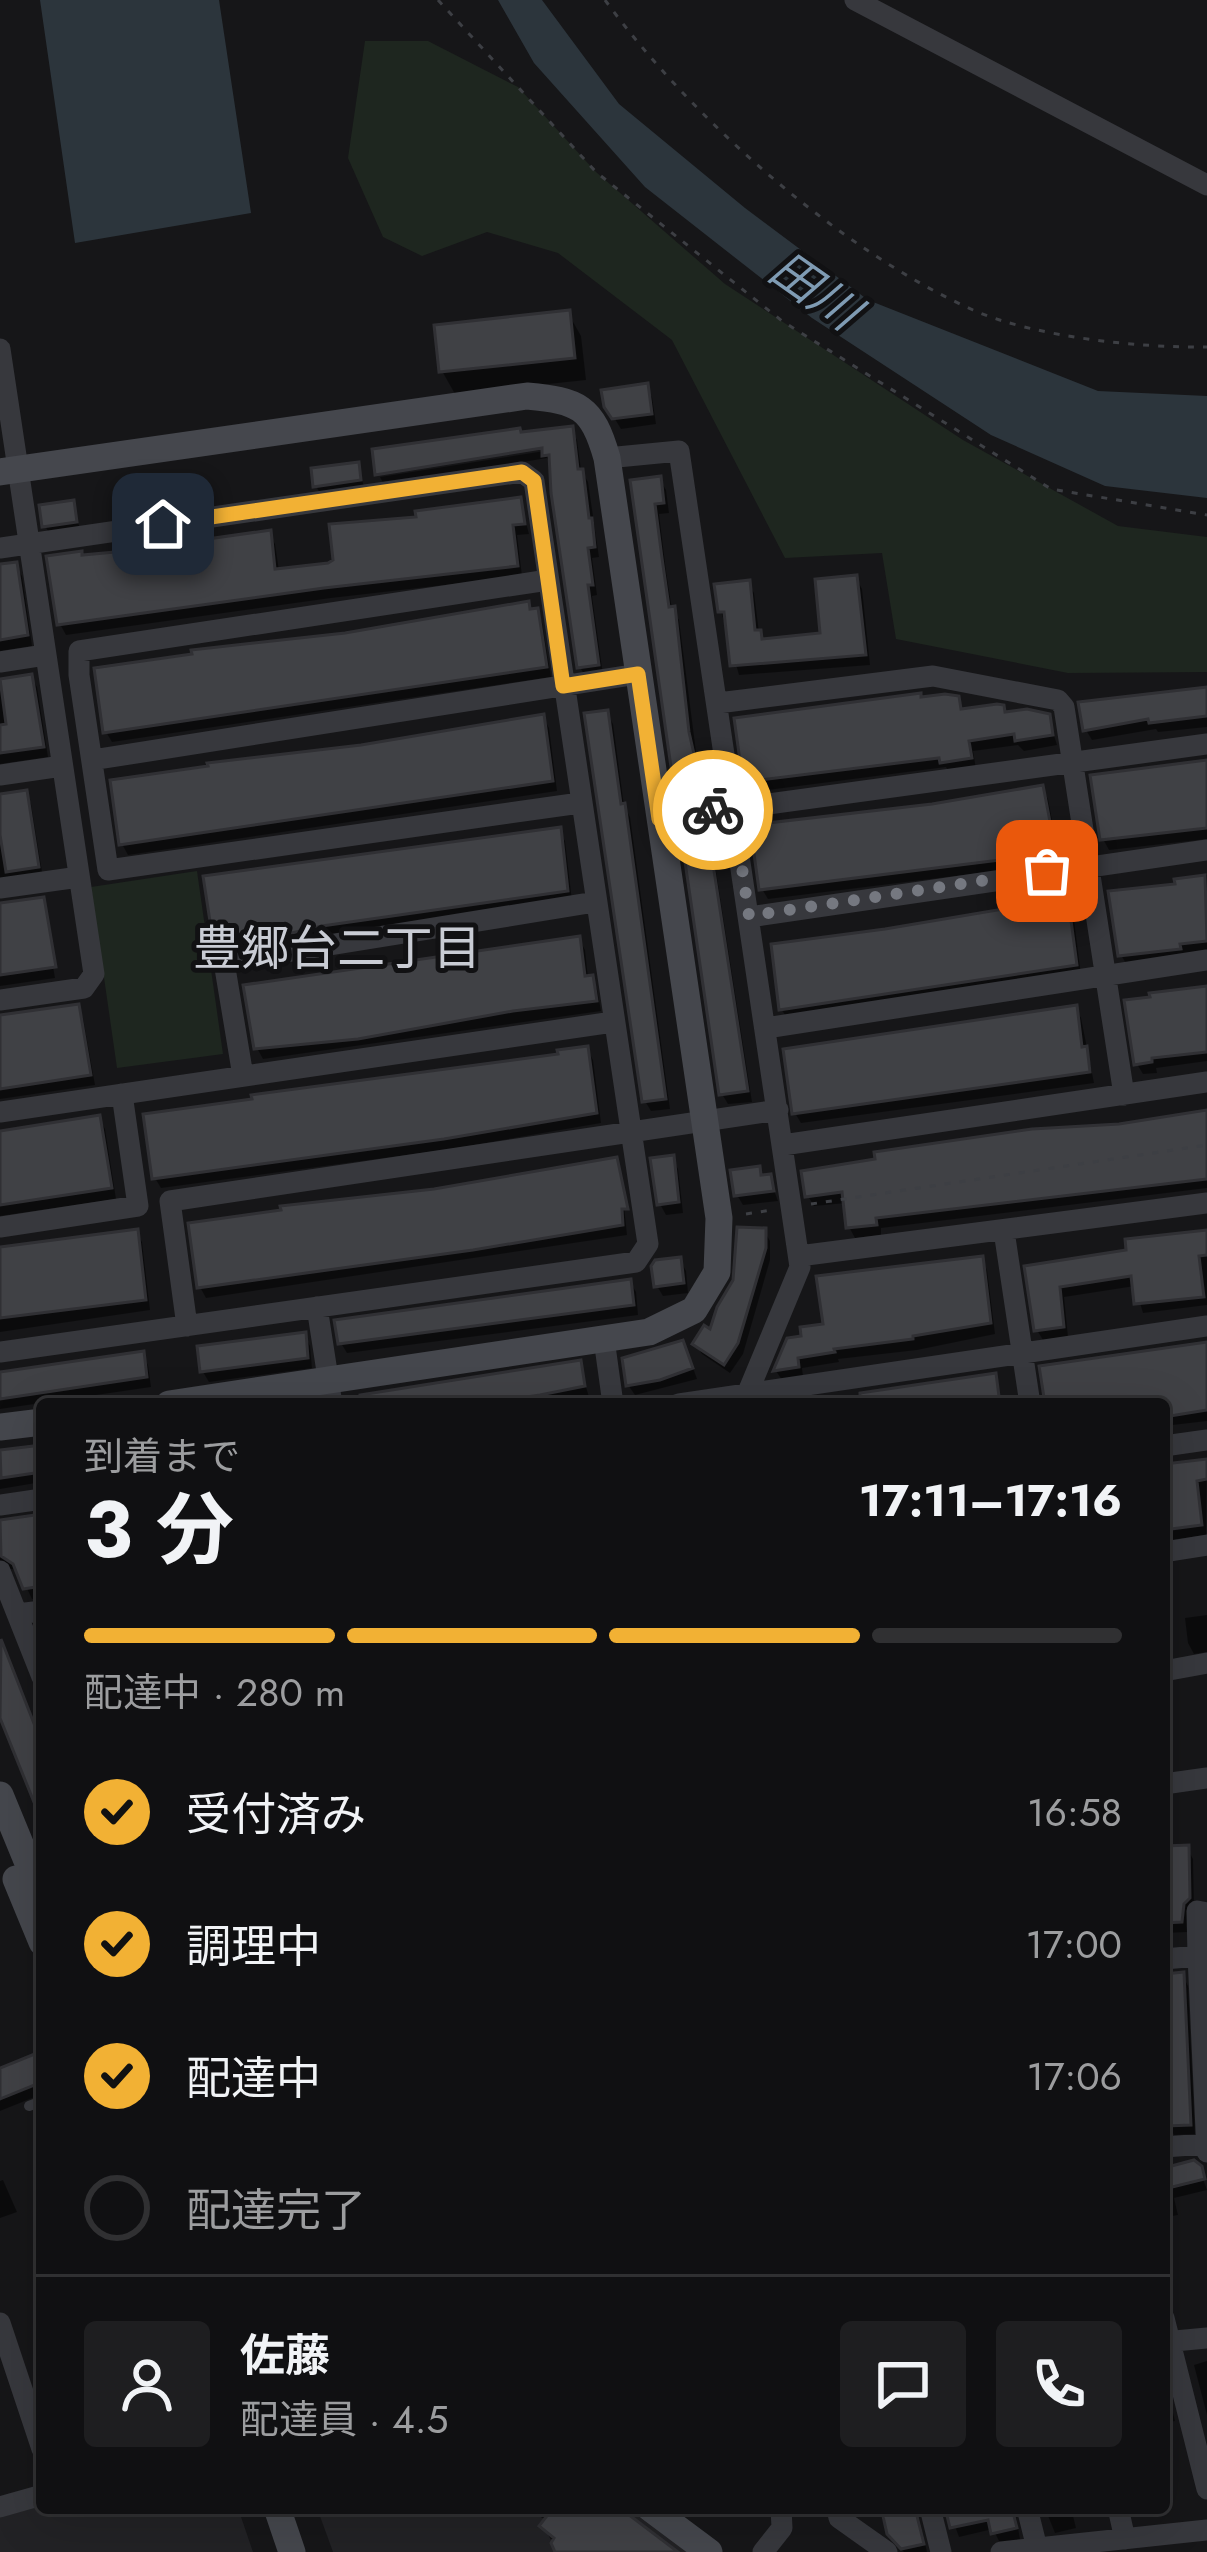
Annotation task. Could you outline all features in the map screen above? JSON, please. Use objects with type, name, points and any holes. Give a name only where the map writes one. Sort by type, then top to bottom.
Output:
[{"type":"street","points":[[855,0],[891,8],[1207,185]]},
{"type":"street","points":[[0,350],[9,471],[28,544],[94,974],[84,988],[0,1000]]},
{"type":"street","points":[[9,471],[526,396],[567,400],[597,424],[607,458],[719,1218],[718,1272],[694,1310],[649,1332],[330,1393],[257,1398]]},
{"type":"street","points":[[607,458],[679,451],[778,1110],[800,1267],[744,1398]]},
{"type":"street","points":[[0,548],[522,472],[534,481],[648,1244],[637,1262],[0,1352]]},
{"type":"street","points":[[548,580],[79,651],[92,760],[108,870],[580,803]]},
{"type":"street","points":[[0,662],[45,655]]},
{"type":"street","points":[[92,760],[638,674]]},
{"type":"street","points":[[718,703],[933,676],[1058,700],[1064,707],[1074,765],[1124,1096]]},
{"type":"street","points":[[659,819],[1207,744]]},
{"type":"street","points":[[0,775],[62,766]]},
{"type":"street","points":[[749,916],[1207,850]]},
{"type":"street","points":[[0,888],[79,877]]},
{"type":"street","points":[[243,1076],[224,962],[595,902]]},
{"type":"street","points":[[766,1028],[1207,960]]},
{"type":"street","points":[[0,1112],[613,1022]]},
{"type":"street","points":[[783,1145],[1207,1082]]},
{"type":"street","points":[[0,1227],[138,1206],[122,1094]]},
{"type":"street","points":[[187,1326],[170,1201],[778,1110]]},
{"type":"street","points":[[799,1256],[1207,1203]]},
{"type":"street","points":[[1004,1231],[1029,1398]]},
{"type":"street","points":[[317,1307],[330,1393]]},
{"type":"street","points":[[750,1398],[1207,1326]]},
{"type":"street","points":[[604,1339],[612,1398]]},
{"type":"street","points":[[0,1427],[36,1422]]},
{"type":"street","points":[[1170,1445],[1207,1440]]},
{"type":"street","points":[[0,1505],[36,1500]]},
{"type":"street","points":[[1170,1551],[1207,1546]]},
{"type":"street","points":[[0,1571],[36,1662]]},
{"type":"street","points":[[17,1614],[36,1612]]},
{"type":"street","points":[[1170,1670],[1207,1663]]},
{"type":"street","points":[[1170,1783],[1207,1778]]},
{"type":"street","points":[[0,1795],[36,1882]]},
{"type":"street","points":[[0,1840],[36,1927]]},
{"type":"street","points":[[1170,2147],[1206,2148],[1197,1911],[1207,1912]]},
{"type":"street","points":[[1170,1958],[1198,1956]]},
{"type":"street","points":[[0,2323],[36,2431]]},
{"type":"street","points":[[1170,2342],[1207,2338]]},
{"type":"street","points":[[1170,2353],[1207,2489]]},
{"type":"street","points":[[0,2507],[36,2497]]},
{"type":"street","points":[[279,2514],[292,2552]]},
{"type":"street","points":[[662,2514],[709,2552]]},
{"type":"street","points":[[763,2552],[782,2528],[781,2514]]},
{"type":"street","points":[[838,2514],[887,2552]]},
{"type":"street","points":[[932,2514],[941,2552]]},
{"type":"street","points":[[1028,2514],[1036,2548]]},
{"type":"street","points":[[1119,2514],[1125,2539]]},
{"type":"street","points":[[1000,2552],[1207,2530]]},
{"type":"lane","points":[[29,2106],[36,2103]]},
{"type":"path","points":[[438,0],[596,172],[782,321],[1051,489],[1207,514]]},
{"type":"path","points":[[605,0],[632,37],[742,151],[839,230],[901,272],[976,312],[1063,334],[1159,347],[1207,347]]},
{"type":"path","points":[[719,1218],[1207,1145]]},
{"type":"shaded area","points":[[365,41],[428,41],[518,87],[596,172],[725,284],[963,440],[1118,526],[1207,537],[1207,672],[1068,673],[896,639],[882,553],[785,558],[672,340],[558,253],[487,232],[422,256],[383,237],[348,158]]},
{"type":"shaded area","points":[[197,871],[223,1054],[117,1068],[91,887]]},
{"type":"shaded area","points":[[36,2505],[36,2514],[240,2514],[253,2552],[0,2552],[0,2515]]},
{"type":"shaded area","points":[[319,2514],[639,2514],[693,2552],[333,2552]]},
{"type":"water","points":[[40,0],[219,0],[251,213],[75,243]]},
{"type":"water","name":"田川","points":[[498,0],[542,0],[619,104],[745,208],[868,300],[1098,391],[1207,396],[1207,498],[1105,486],[991,435],[812,318],[645,187],[534,63]]},
{"type":"building","points":[[570,310],[575,358],[439,372],[434,325]]},
{"type":"building","points":[[648,383],[652,414],[612,419],[601,390]]},
{"type":"building","points":[[573,426],[578,469],[583,469],[592,518],[595,547],[588,548],[593,585],[588,585],[599,665],[577,668],[549,455],[542,456],[542,448],[375,475],[372,449],[520,428],[521,432]]},
{"type":"building","points":[[359,462],[361,480],[313,487],[311,468]]},
{"type":"building","points":[[661,476],[664,503],[655,504],[662,558],[669,607],[675,606],[689,732],[704,798],[676,802],[630,480]]},
{"type":"building","points":[[521,497],[525,524],[513,525],[518,566],[57,625],[46,556],[115,552],[271,530],[275,569],[328,563],[333,560],[329,524],[416,517],[415,511]]},
{"type":"building","points":[[74,500],[77,522],[42,527],[39,505]]},
{"type":"building","points":[[17,562],[28,635],[0,640],[0,564]]},
{"type":"building","points":[[857,575],[866,655],[730,666],[724,612],[718,612],[714,584],[750,580],[755,630],[761,630],[762,639],[820,633],[815,579]]},
{"type":"building","points":[[529,601],[530,609],[538,608],[547,667],[103,733],[94,668],[192,654],[191,650],[345,633]]},
{"type":"building","points":[[32,674],[44,747],[0,753],[0,725],[6,724],[0,679]]},
{"type":"building","points":[[1207,687],[1207,716],[1149,723],[1148,719],[1083,731],[1078,702]]},
{"type":"building","points":[[921,693],[921,697],[959,696],[961,709],[997,704],[1004,705],[1005,712],[1027,709],[1050,714],[1053,735],[1015,741],[1014,734],[969,741],[972,758],[940,763],[939,758],[743,782],[734,718]]},
{"type":"building","points":[[608,710],[666,1099],[642,1102],[584,713]]},
{"type":"building","points":[[544,714],[553,781],[119,845],[110,780]]},
{"type":"building","points":[[1207,760],[1207,828],[1100,840],[1090,775]]},
{"type":"building","points":[[1043,785],[1056,853],[759,890],[750,825],[932,804]]},
{"type":"building","points":[[27,790],[39,867],[6,872],[0,794]]},
{"type":"building","points":[[561,827],[568,891],[283,935],[213,941],[203,876]]},
{"type":"building","points":[[709,838],[748,1091],[719,1095],[682,841]]},
{"type":"building","points":[[1205,875],[1207,941],[1118,956],[1108,891],[1175,884],[1174,879]]},
{"type":"building","points":[[44,897],[56,967],[0,975],[0,903]]},
{"type":"building","points":[[1068,898],[1077,965],[779,1010],[771,944]]},
{"type":"building","points":[[580,936],[585,976],[593,975],[597,1001],[358,1039],[254,1049],[243,985]]},
{"type":"building","points":[[1207,986],[1207,1052],[1152,1058],[1152,1062],[1134,1065],[1124,1000]]},
{"type":"building","points":[[79,1004],[91,1075],[0,1089],[0,1015]]},
{"type":"building","points":[[1077,1005],[1090,1072],[792,1114],[783,1049]]},
{"type":"building","points":[[588,1046],[597,1113],[152,1179],[143,1114]]},
{"type":"building","points":[[1207,1110],[1207,1179],[876,1218],[877,1225],[846,1228],[842,1192],[805,1197],[801,1171],[875,1159],[874,1152]]},
{"type":"building","points":[[100,1115],[112,1188],[0,1205],[0,1131]]},
{"type":"building","points":[[674,1155],[679,1202],[657,1205],[650,1158]]},
{"type":"building","points":[[617,1157],[628,1209],[622,1209],[623,1225],[197,1288],[188,1223],[281,1210],[280,1206],[434,1189]]},
{"type":"building","points":[[760,1166],[761,1175],[771,1174],[774,1191],[734,1196],[730,1170]]},
{"type":"building","points":[[737,1227],[766,1228],[766,1248],[738,1343],[724,1365],[692,1344],[704,1325],[710,1329],[733,1280]]},
{"type":"building","points":[[138,1229],[146,1300],[0,1318],[0,1247]]},
{"type":"building","points":[[1207,1230],[1207,1255],[1199,1256],[1204,1297],[1134,1304],[1131,1276],[1060,1287],[1064,1327],[1034,1331],[1024,1266],[1126,1250],[1125,1239]]},
{"type":"building","points":[[983,1256],[991,1323],[834,1349],[798,1358],[799,1367],[773,1371],[787,1338],[801,1336],[800,1327],[823,1324],[816,1276]]},
{"type":"building","points":[[681,1257],[684,1283],[654,1287],[651,1266],[655,1260]]},
{"type":"building","points":[[631,1279],[634,1305],[338,1344],[334,1320]]},
{"type":"building","points":[[306,1332],[308,1358],[200,1372],[197,1346]]},
{"type":"building","points":[[683,1340],[693,1368],[626,1386],[622,1358]]},
{"type":"building","points":[[1207,1342],[1207,1410],[1170,1416],[1170,1398],[1044,1398],[1039,1366]]},
{"type":"building","points":[[144,1351],[147,1377],[0,1399],[0,1372]]},
{"type":"building","points":[[581,1360],[585,1386],[520,1398],[360,1395]]},
{"type":"building","points":[[996,1373],[999,1398],[860,1398],[860,1393]]},
{"type":"building","points":[[36,1446],[36,1473],[1,1478],[0,1450]]},
{"type":"building","points":[[1207,1459],[1207,1479],[1197,1481],[1202,1525],[1171,1529],[1170,1463]]},
{"type":"building","points":[[36,1515],[36,1587],[23,1589],[13,1564],[1,1556],[0,1520]]},
{"type":"building","points":[[1,1639],[36,1729],[36,1807],[0,1718]]},
{"type":"building","points":[[1189,1845],[1190,1898],[1184,1904],[1182,1922],[1170,1923],[1170,1846]]},
{"type":"building","points":[[1184,1972],[1191,2125],[1170,2126],[1170,1973]]},
{"type":"building","points":[[36,2053],[36,2084],[0,2099],[0,2068]]},
{"type":"building","points":[[1194,2160],[1202,2166],[1205,2179],[1170,2188],[1170,2166]]},
{"type":"building","points":[[548,2514],[628,2514],[678,2552],[555,2552],[554,2538],[539,2526]]},
{"type":"building","points":[[916,2514],[924,2544],[901,2549],[887,2534],[883,2516]]},
{"type":"building","points":[[946,2514],[1014,2514],[1017,2528],[991,2534],[988,2520],[950,2528]]},
{"type":"way so far","points":[[713,810],[733,806],[749,916],[1047,871]]},
{"type":"district","name":"豊郷台二丁目","points":[[337,948]]},
{"type":"route","points":[[163,524],[522,472],[534,481],[563,686],[638,674],[659,819],[713,810]]}]
